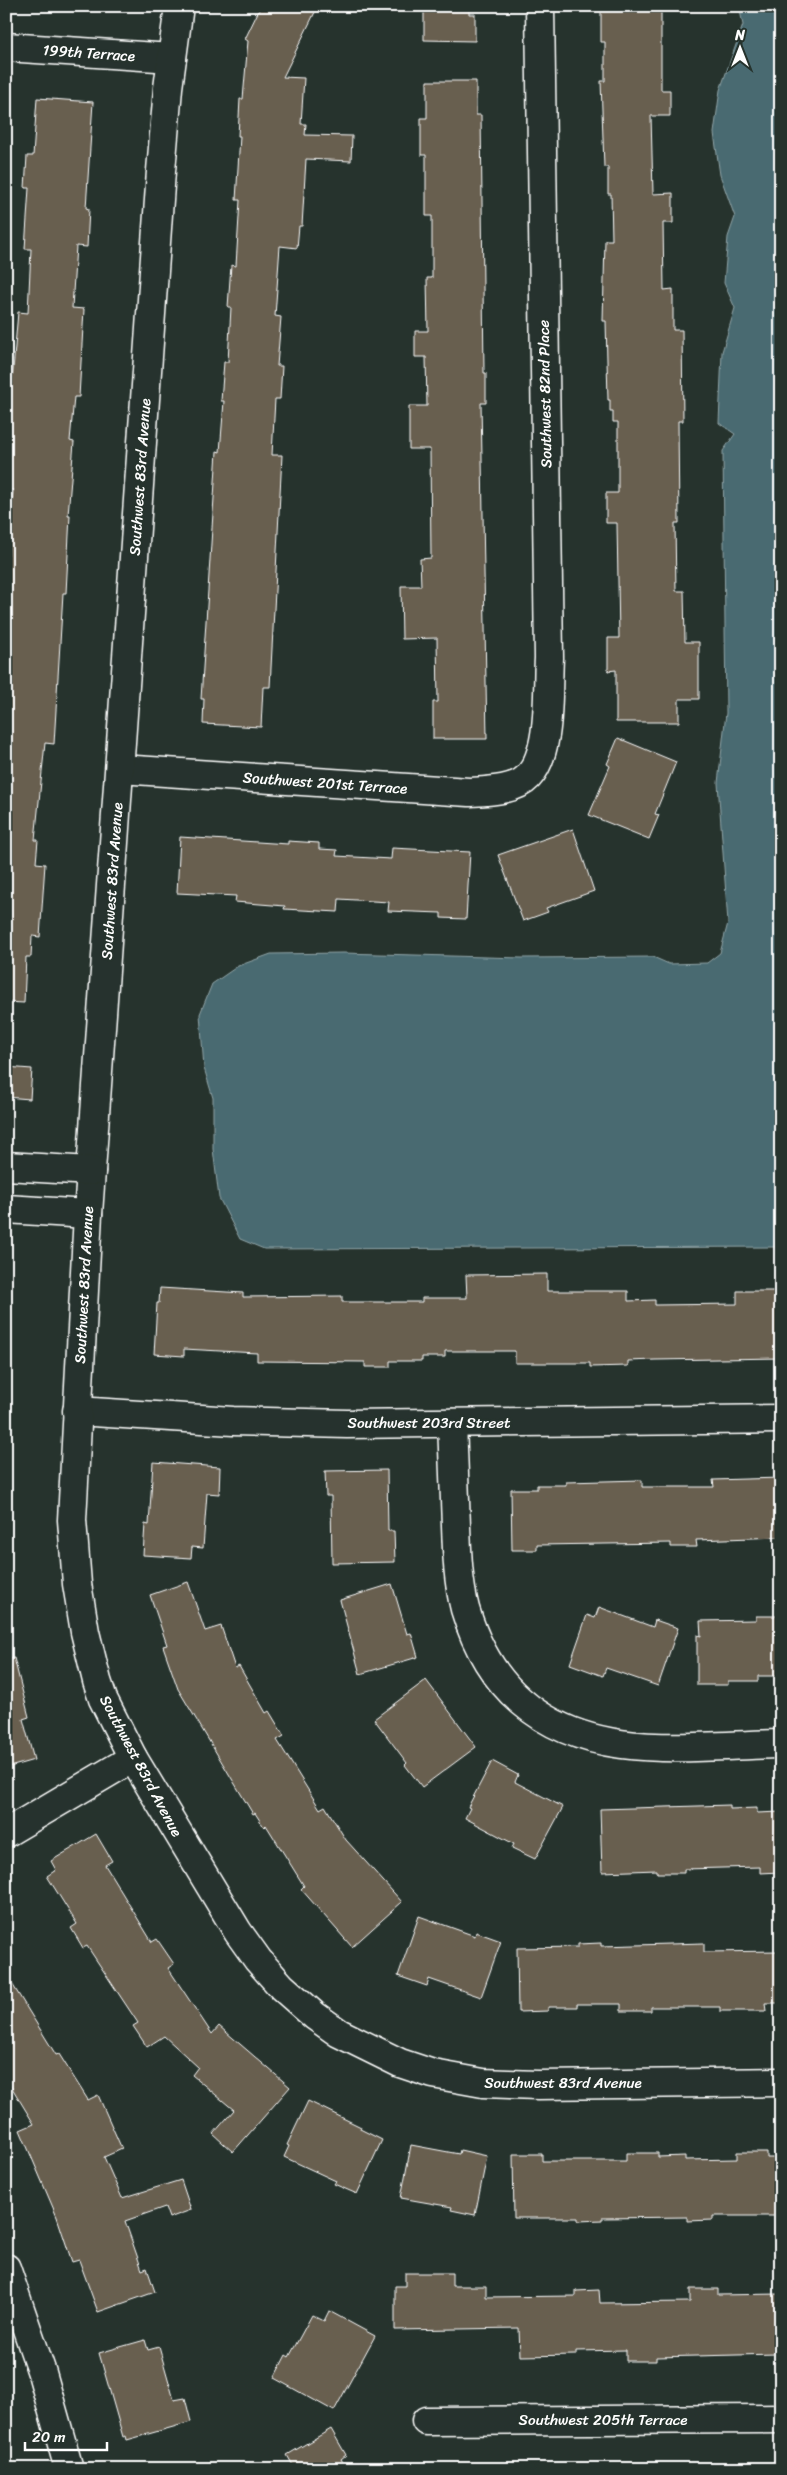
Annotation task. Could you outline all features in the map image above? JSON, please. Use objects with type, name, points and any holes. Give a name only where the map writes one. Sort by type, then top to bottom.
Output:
[{"type":"street","name":"Southwest 83rd Avenue","points":[[179,6],[161,171],[88,1214],[72,1520],[74,1565],[81,1610],[103,1699],[133,1758],[200,1872],[258,1960],[282,1987],[315,2016],[367,2049],[433,2074],[483,2083],[781,2082]]},
{"type":"street","name":"Southwest 82nd Place","points":[[527,778],[538,758],[545,735],[549,658],[540,6]]},
{"type":"street","name":"199th Terrace","points":[[6,47],[172,58]]},
{"type":"street","name":"Southwest 201st Terrace","points":[[120,769],[450,792],[493,790],[508,787],[527,778]]},
{"type":"street","points":[[6,1166],[91,1171]]},
{"type":"street","points":[[6,1209],[88,1214]]},
{"type":"street","name":"Southwest 203rd Street","points":[[77,1411],[308,1424],[781,1419]]},
{"type":"street","points":[[452,1423],[458,1562],[465,1608],[479,1642],[500,1678],[525,1707],[543,1720],[587,1737],[635,1746],[781,1744]]},
{"type":"street","points":[[6,1832],[133,1758]]},
{"type":"street","points":[[6,2268],[39,2364],[69,2469]]},
{"type":"street","name":"Southwest 205th Terrace","points":[[426,2421],[781,2419]]},
{"type":"water","points":[[739,6],[781,6],[781,1247],[264,1249],[240,1239],[219,1198],[213,1149],[213,1098],[204,1068],[200,1014],[212,984],[238,966],[271,954],[343,953],[522,958],[653,957],[669,964],[707,963],[720,953],[728,923],[718,783],[726,713],[723,451],[735,434],[719,423],[722,352],[735,308],[724,283],[728,237],[735,217],[720,175],[714,133],[720,90],[743,25]]},
{"type":"building","points":[[261,6],[318,6],[283,77],[304,78],[301,124],[306,124],[305,135],[352,136],[351,161],[306,159],[302,226],[299,226],[297,248],[280,246],[275,316],[281,317],[277,366],[282,366],[280,399],[275,399],[272,455],[282,455],[270,687],[263,687],[261,727],[203,724],[204,699],[201,699],[217,451],[220,452],[224,401],[221,401],[224,362],[228,362],[231,307],[228,307],[231,265],[236,266],[240,200],[236,200],[240,136],[238,136],[240,99],[243,99],[248,41],[245,39]]},
{"type":"building","points":[[424,6],[469,6],[469,14],[475,14],[475,41],[424,40]]},
{"type":"building","points":[[601,6],[661,6],[661,90],[670,90],[670,116],[651,116],[653,194],[673,193],[673,223],[663,223],[664,290],[673,289],[673,330],[682,330],[683,421],[678,421],[679,523],[675,523],[676,591],[684,591],[685,642],[699,642],[699,699],[679,699],[679,722],[616,722],[616,670],[608,671],[608,638],[619,638],[617,523],[606,523],[606,493],[618,493],[618,422],[613,422],[613,411],[610,411],[610,400],[608,400],[606,321],[603,321],[605,240],[612,240],[611,194],[608,194],[608,167],[604,167],[601,81],[605,81],[605,42],[601,42]]},
{"type":"building","points":[[427,81],[476,81],[476,115],[481,115],[486,403],[481,403],[487,739],[433,739],[433,702],[438,702],[437,638],[402,639],[401,586],[421,586],[420,559],[431,558],[430,449],[409,449],[409,406],[427,406],[426,357],[415,357],[415,331],[428,331],[427,278],[432,278],[432,216],[426,216],[426,155],[421,155],[421,118],[427,118]]},
{"type":"building","points":[[37,98],[93,102],[86,208],[89,209],[87,247],[76,246],[72,308],[84,309],[79,397],[74,397],[70,441],[74,442],[68,515],[70,515],[66,593],[63,593],[54,744],[45,743],[35,840],[38,840],[36,863],[45,864],[40,937],[32,936],[31,957],[26,957],[24,1003],[6,1002],[6,555],[8,555],[13,490],[6,490],[6,450],[18,312],[28,313],[31,249],[25,249],[29,188],[25,188],[27,156],[33,156]]},
{"type":"building","points":[[618,738],[676,762],[655,814],[659,815],[649,839],[589,815],[610,766],[607,764]]},
{"type":"building","points":[[573,829],[594,891],[546,908],[548,912],[523,921],[498,855]]},
{"type":"building","points":[[180,837],[288,844],[288,841],[319,843],[319,849],[337,850],[336,856],[391,859],[392,848],[470,852],[466,919],[441,918],[441,913],[388,911],[389,902],[339,899],[338,912],[284,909],[285,906],[235,902],[236,896],[177,893]]},
{"type":"building","points":[[6,1067],[32,1069],[30,1099],[6,1097]]},
{"type":"building","points":[[547,1274],[547,1291],[628,1291],[628,1301],[655,1300],[655,1305],[737,1304],[737,1291],[781,1291],[781,1358],[628,1361],[628,1366],[590,1367],[590,1363],[515,1363],[515,1351],[445,1351],[445,1357],[422,1357],[422,1361],[390,1361],[390,1367],[365,1367],[365,1362],[257,1361],[257,1353],[184,1349],[184,1356],[154,1354],[157,1303],[159,1303],[160,1288],[243,1293],[243,1297],[342,1296],[342,1302],[422,1302],[422,1298],[467,1298],[466,1275]]},
{"type":"building","points":[[153,1462],[220,1467],[219,1494],[207,1493],[203,1548],[192,1547],[191,1558],[143,1555],[145,1524],[149,1525]]},
{"type":"building","points":[[387,1470],[388,1531],[394,1531],[395,1562],[332,1563],[331,1496],[326,1496],[325,1471]]},
{"type":"building","points":[[781,1478],[781,1537],[696,1540],[697,1547],[671,1547],[671,1543],[537,1545],[537,1550],[512,1550],[511,1489],[537,1489],[537,1485],[566,1485],[566,1482],[642,1480],[642,1487],[714,1487],[713,1480]]},
{"type":"building","points":[[188,1582],[205,1631],[221,1626],[235,1668],[239,1666],[266,1713],[269,1711],[284,1736],[277,1740],[320,1809],[325,1806],[346,1840],[402,1902],[352,1947],[301,1889],[304,1886],[266,1825],[264,1827],[255,1813],[253,1814],[178,1689],[163,1646],[167,1645],[150,1595]]},
{"type":"building","points":[[392,1584],[407,1634],[411,1633],[418,1657],[360,1674],[340,1600]]},
{"type":"building","points":[[599,1607],[653,1627],[655,1620],[678,1628],[658,1686],[606,1668],[603,1676],[570,1664],[587,1615],[595,1618]]},
{"type":"building","points":[[756,1616],[781,1616],[781,1676],[758,1676],[758,1681],[728,1681],[728,1685],[697,1685],[697,1635],[701,1636],[700,1621],[756,1620]]},
{"type":"building","points":[[14,1658],[29,1717],[23,1719],[34,1760],[6,1768],[6,1659]]},
{"type":"building","points":[[426,1680],[476,1747],[422,1787],[405,1765],[407,1763],[374,1719]]},
{"type":"building","points":[[492,1761],[518,1775],[515,1782],[563,1807],[535,1859],[512,1848],[514,1844],[465,1818],[470,1808],[468,1807]]},
{"type":"building","points":[[730,1805],[730,1809],[757,1808],[757,1813],[781,1812],[781,1872],[760,1873],[760,1867],[684,1869],[684,1873],[657,1873],[657,1870],[602,1872],[600,1809]]},
{"type":"building","points":[[96,1834],[112,1861],[105,1865],[152,1942],[157,1939],[174,1964],[168,1968],[212,2034],[219,2026],[290,2087],[233,2152],[213,2134],[234,2110],[192,2075],[198,2067],[164,2036],[147,2047],[133,2026],[138,2023],[87,1946],[83,1948],[71,1928],[77,1924],[47,1876],[56,1870],[51,1861]]},
{"type":"building","points":[[419,1916],[475,1936],[476,1932],[501,1941],[481,1997],[429,1979],[427,1986],[398,1976]]},
{"type":"building","points":[[601,1943],[601,1946],[704,1943],[704,1952],[781,1951],[781,2003],[765,2003],[766,2011],[720,2011],[720,2007],[651,2007],[651,2011],[621,2011],[621,2004],[577,2004],[577,2007],[548,2007],[548,2011],[518,2012],[517,1948],[578,1947],[578,1944]]},
{"type":"building","points":[[6,1974],[56,2055],[59,2054],[88,2100],[98,2095],[122,2149],[104,2157],[122,2198],[181,2180],[191,2210],[169,2218],[165,2207],[125,2221],[142,2270],[147,2268],[155,2292],[98,2312],[79,2260],[72,2262],[57,2217],[20,2130],[34,2124],[6,2078]]},
{"type":"building","points":[[308,2101],[361,2127],[360,2129],[382,2140],[357,2194],[334,2184],[336,2181],[284,2157],[289,2146],[287,2145]]},
{"type":"building","points":[[411,2145],[459,2154],[460,2150],[487,2156],[475,2215],[451,2210],[452,2207],[401,2198]]},
{"type":"building","points":[[737,2152],[767,2152],[767,2158],[781,2158],[781,2216],[713,2216],[713,2220],[687,2221],[687,2217],[602,2218],[602,2220],[578,2221],[578,2218],[514,2218],[513,2154],[542,2154],[542,2161],[626,2161],[626,2153],[658,2153],[658,2157],[685,2156],[685,2160],[737,2159]]},
{"type":"building","points":[[405,2273],[452,2273],[452,2286],[486,2286],[486,2297],[576,2296],[576,2291],[599,2290],[600,2303],[690,2302],[690,2289],[718,2289],[718,2295],[781,2294],[781,2343],[776,2343],[776,2354],[656,2357],[656,2361],[626,2361],[626,2350],[576,2351],[576,2355],[520,2356],[519,2328],[395,2330],[395,2286],[405,2286]]},
{"type":"building","points":[[329,2311],[375,2336],[334,2411],[274,2378],[286,2355],[289,2357],[312,2315],[324,2321]]},
{"type":"building","points":[[145,2340],[148,2350],[159,2347],[174,2400],[185,2398],[191,2422],[127,2440],[126,2436],[123,2437],[99,2353]]},
{"type":"building","points":[[331,2429],[346,2455],[341,2459],[347,2469],[295,2469],[287,2455]]}]
